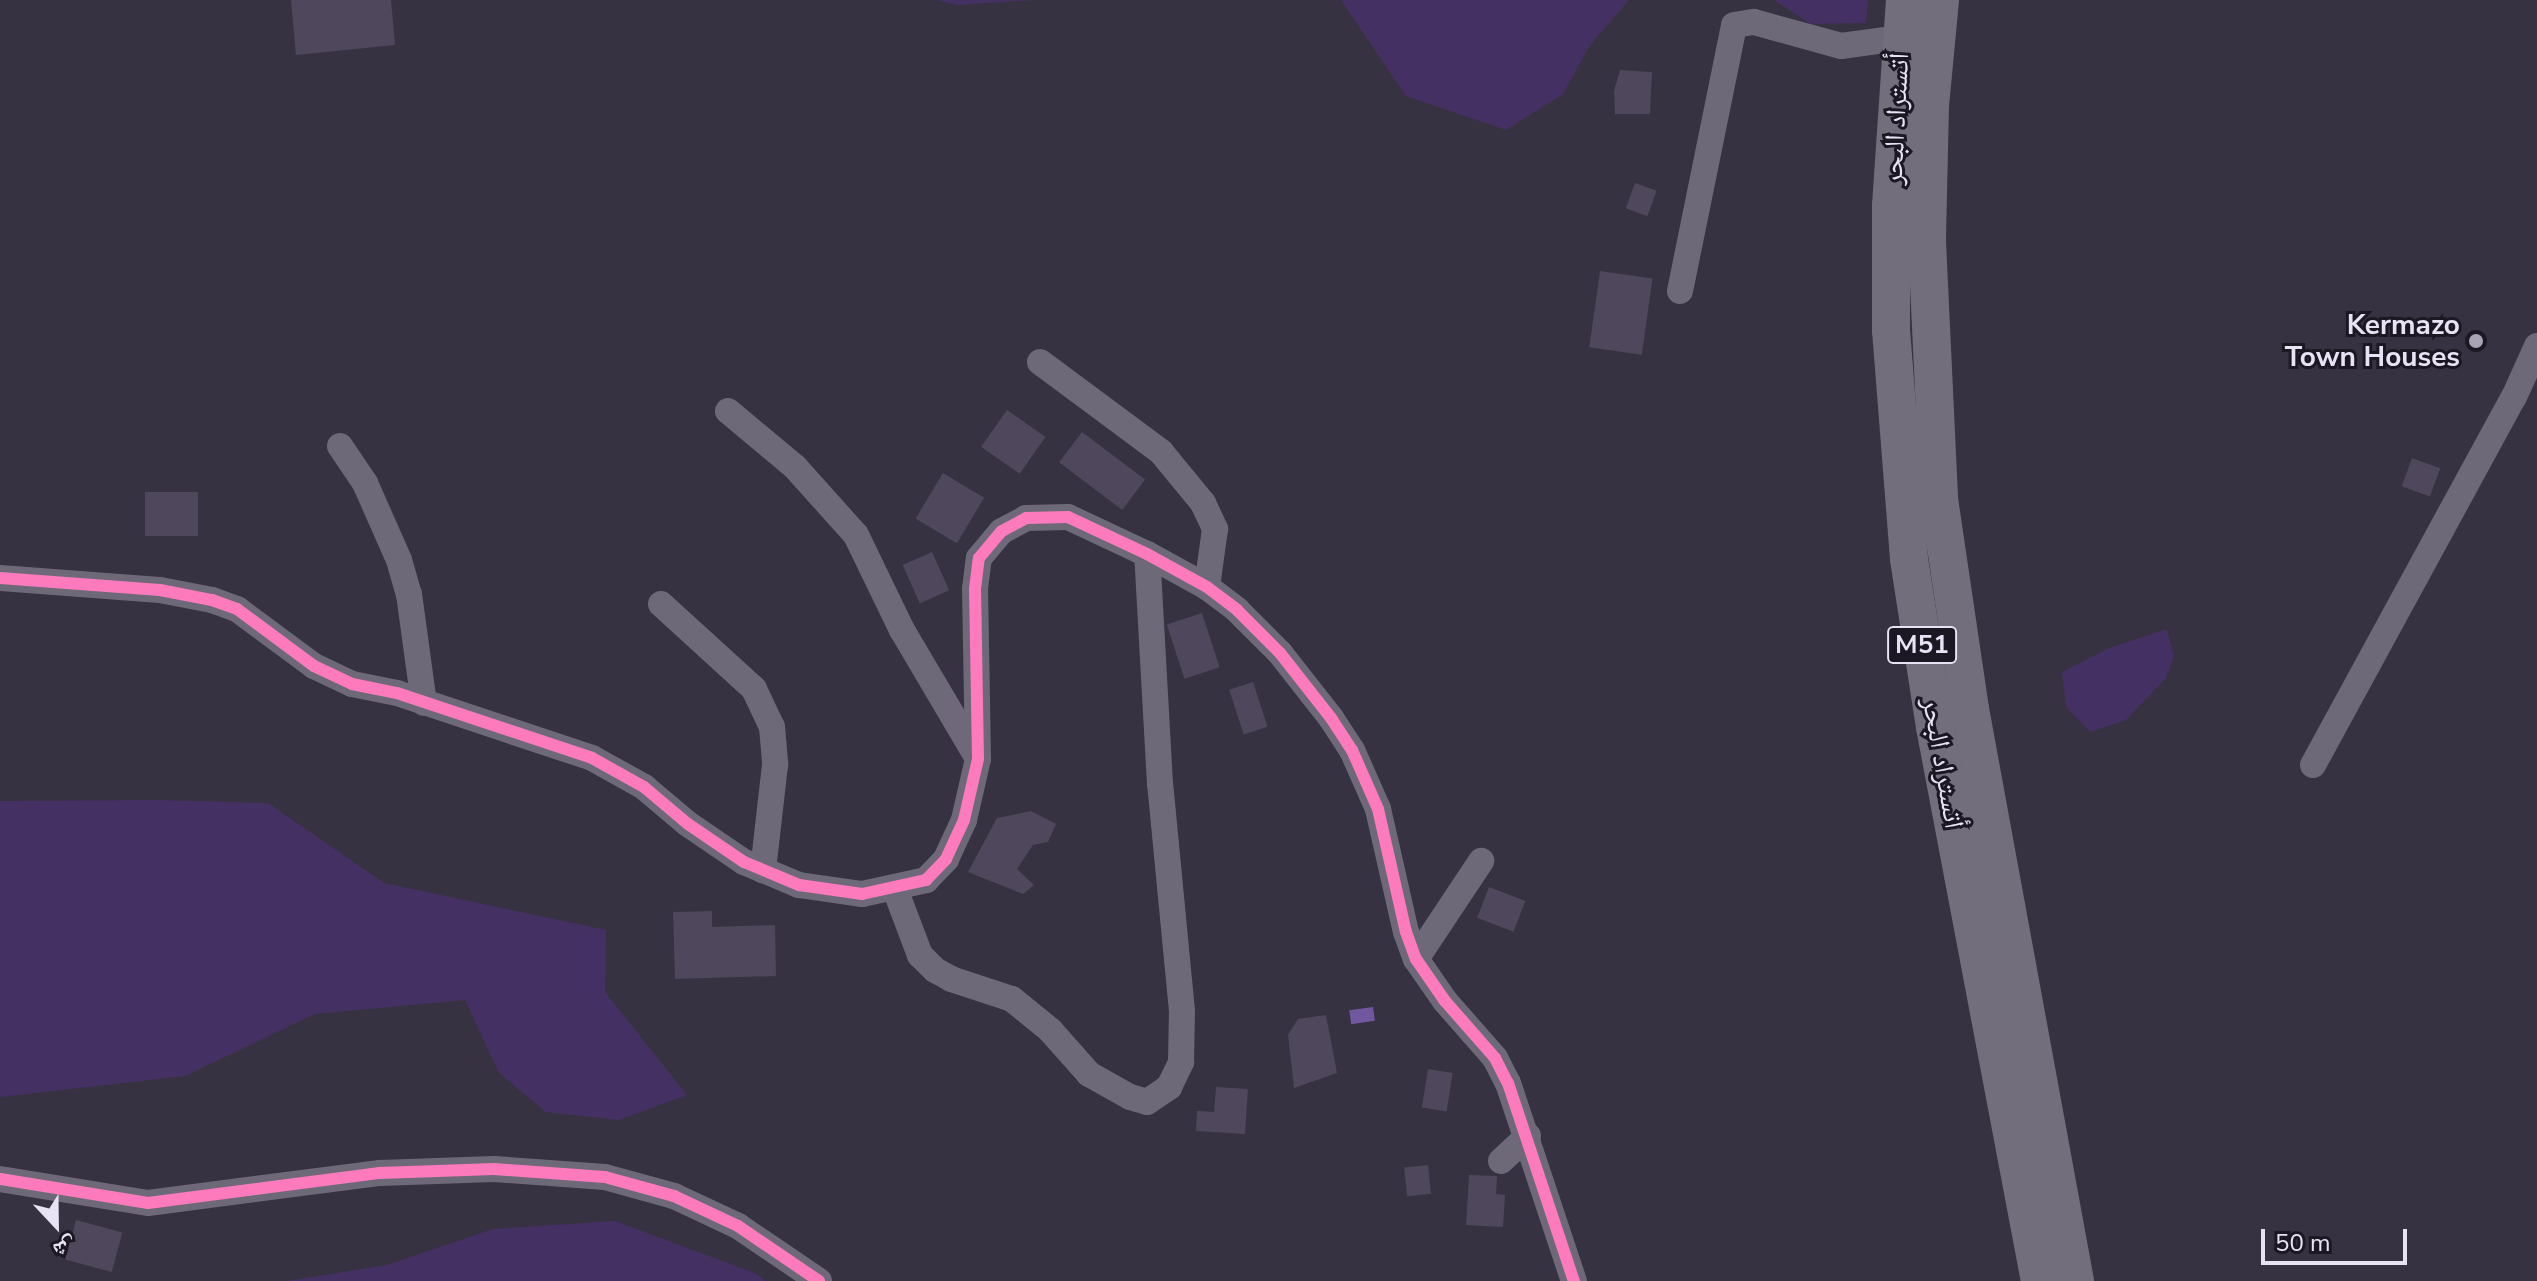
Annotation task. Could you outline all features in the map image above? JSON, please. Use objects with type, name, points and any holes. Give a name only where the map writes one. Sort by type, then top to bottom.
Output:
[{"type":"highway","name":"أتستراد البحر","points":[[1905,0],[1900,38],[1891,206],[1891,330],[1909,559],[1935,727],[2040,1281]]},
{"type":"highway","name":"أتستراد البحر","points":[[1940,0],[1930,105],[1927,242],[1939,499],[1970,709],[2075,1281]]},
{"type":"street","points":[[1680,291],[1734,25],[1754,22],[1841,46],[1900,38]]},
{"type":"street","points":[[2313,765],[2514,397],[2537,346]]},
{"type":"street","points":[[1040,362],[1161,452],[1203,503],[1215,529],[1207,587]]},
{"type":"street","points":[[728,411],[795,467],[856,535],[902,630],[978,759]]},
{"type":"street","points":[[340,446],[365,483],[399,560],[409,594],[424,703]]},
{"type":"street","points":[[0,578],[160,590],[212,600],[237,609],[263,625],[314,666],[352,684],[424,703],[592,758],[644,787],[688,824],[744,862],[799,885],[862,894],[926,880],[946,859],[964,820],[978,759],[975,589],[979,558],[1002,531],[1026,518],[1068,517],[1147,554],[1207,587],[1237,610],[1280,653],[1352,750],[1378,809],[1406,932],[1416,959],[1445,1001],[1495,1058],[1508,1083],[1574,1281]]},
{"type":"street","points":[[895,889],[920,955],[935,970],[951,979],[1012,999],[1050,1030],[1089,1074],[1130,1097],[1147,1102],[1169,1087],[1181,1062],[1182,1011],[1160,784],[1147,554]]},
{"type":"street","points":[[661,604],[754,689],[772,727],[775,765],[763,870]]},
{"type":"street","points":[[1416,959],[1481,861]]},
{"type":"street","points":[[1501,1161],[1528,1136]]},
{"type":"street","points":[[0,1179],[148,1203],[380,1173],[494,1169],[605,1177],[674,1196],[738,1226],[819,1281]]},
{"type":"shaded area","points":[[936,0],[1035,0],[957,5]]},
{"type":"shaded area","points":[[1341,0],[1629,0],[1590,45],[1563,94],[1506,130],[1406,96]]},
{"type":"shaded area","points":[[1774,0],[1868,0],[1866,23],[1811,24]]},
{"type":"shaded area","points":[[2167,629],[2174,656],[2166,678],[2126,720],[2090,732],[2066,707],[2062,672],[2109,648]]},
{"type":"shaded area","points":[[0,801],[268,803],[384,883],[606,930],[605,992],[687,1095],[619,1120],[546,1112],[499,1073],[465,1000],[315,1014],[185,1076],[0,1097]]},
{"type":"shaded area","points":[[1373,1007],[1375,1021],[1351,1024],[1349,1010]]},
{"type":"shaded area","points":[[615,1221],[757,1274],[766,1281],[287,1281],[387,1265],[493,1229]]},
{"type":"building","points":[[291,0],[391,0],[395,45],[296,55]]},
{"type":"building","points":[[1620,70],[1652,72],[1650,114],[1615,114],[1614,91]]},
{"type":"building","points":[[1635,183],[1657,191],[1647,216],[1626,208]]},
{"type":"building","points":[[1600,271],[1652,278],[1642,355],[1589,347]]},
{"type":"building","points":[[1007,410],[1046,437],[1020,474],[981,447]]},
{"type":"building","points":[[1082,432],[1145,480],[1122,510],[1059,462]]},
{"type":"building","points":[[2412,458],[2440,468],[2430,496],[2402,486]]},
{"type":"building","points":[[943,473],[984,498],[957,543],[916,518]]},
{"type":"building","points":[[145,492],[198,492],[198,536],[145,536]]},
{"type":"building","points":[[932,552],[949,590],[920,603],[903,565]]},
{"type":"building","points":[[1202,613],[1220,667],[1184,679],[1167,624]]},
{"type":"building","points":[[1253,682],[1268,727],[1244,734],[1229,690]]},
{"type":"building","points":[[1031,811],[1056,824],[1048,842],[1033,845],[1017,869],[1034,885],[1023,894],[968,872],[997,818]]},
{"type":"building","points":[[1489,887],[1525,901],[1514,932],[1477,918]]},
{"type":"building","points":[[712,911],[712,927],[775,925],[776,976],[675,979],[673,912]]},
{"type":"building","points":[[1326,1015],[1337,1073],[1294,1088],[1288,1035],[1298,1019]]},
{"type":"building","points":[[1428,1069],[1453,1073],[1447,1111],[1422,1108]]},
{"type":"building","points":[[1216,1087],[1248,1089],[1245,1134],[1196,1131],[1197,1111],[1214,1112]]},
{"type":"building","points":[[1428,1165],[1431,1194],[1407,1196],[1404,1168]]},
{"type":"building","points":[[1469,1175],[1497,1176],[1496,1194],[1505,1195],[1503,1227],[1466,1225]]},
{"type":"building","points":[[76,1220],[122,1232],[112,1272],[65,1260]]},
{"type":"cycle path","points":[[0,578],[160,590],[212,600],[237,609],[314,666],[352,684],[397,693],[592,758],[644,787],[688,824],[744,862],[799,885],[862,894],[926,880],[946,859],[964,820],[978,759],[975,589],[979,558],[1002,531],[1026,518],[1068,517],[1147,554],[1207,587],[1237,610],[1280,653],[1331,718],[1352,750],[1378,809],[1406,932],[1416,959],[1445,1001],[1495,1058],[1508,1083],[1574,1281]]},
{"type":"cycle path","points":[[0,1179],[148,1203],[380,1173],[494,1169],[605,1177],[674,1196],[738,1226],[819,1281]]},
{"type":"place","name":"Kermazo Town Houses","points":[[2476,341]]}]
